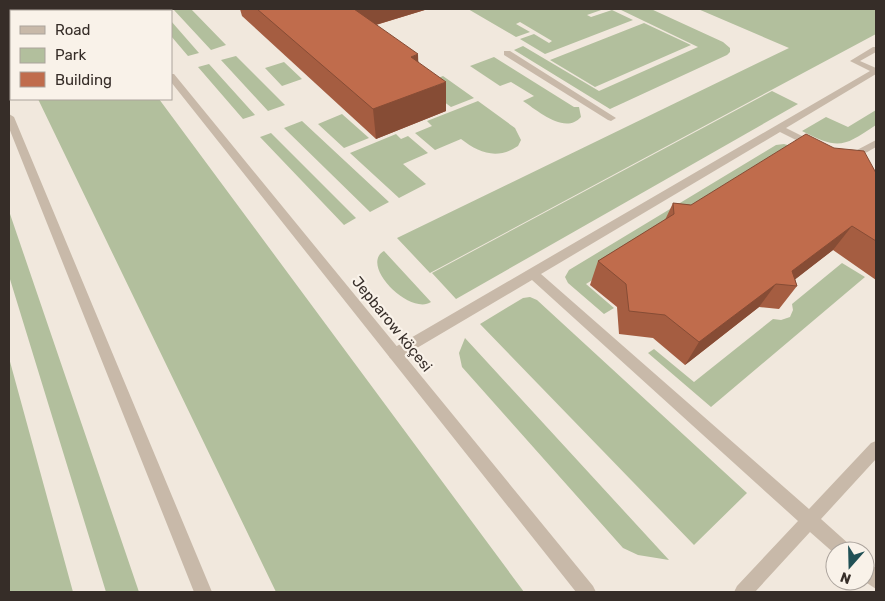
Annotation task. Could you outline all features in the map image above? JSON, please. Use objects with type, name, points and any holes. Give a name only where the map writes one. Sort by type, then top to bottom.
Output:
[{"type":"street","points":[[876,49],[854,61],[876,71]]},
{"type":"street","points":[[507,54],[611,118]]},
{"type":"street","points":[[395,354],[876,71]]},
{"type":"street","name":"Jepbarow köçesi","points":[[172,77],[587,592]]},
{"type":"street","points":[[9,116],[203,592]]},
{"type":"street","points":[[779,128],[821,149]]},
{"type":"street","points":[[838,152],[859,153],[876,142]]},
{"type":"street","points":[[532,273],[833,541]]},
{"type":"street","points":[[743,592],[876,448]]},
{"type":"green space","points":[[9,9],[93,10],[10,10],[10,42]]},
{"type":"green space","points":[[173,9],[191,9],[226,45],[211,50]]},
{"type":"green space","points":[[468,9],[604,9],[587,15],[591,17],[612,10],[633,20],[545,54],[520,39],[534,34],[549,43],[552,41],[520,22],[516,24],[530,32],[516,37]]},
{"type":"green space","points":[[619,9],[651,9],[723,42],[730,48],[730,52],[610,109],[514,50],[523,46],[599,91],[698,47]]},
{"type":"green space","points":[[698,9],[876,9],[876,34],[430,273],[397,238],[789,48]]},
{"type":"green space","points":[[172,22],[199,53],[188,56],[172,37]]},
{"type":"green space","points":[[644,23],[691,45],[595,87],[550,60]]},
{"type":"green space","points":[[236,56],[285,105],[268,111],[221,60]]},
{"type":"green space","points":[[494,57],[574,107],[579,107],[581,117],[575,122],[567,124],[552,120],[523,101],[534,96],[511,82],[500,86],[470,66]]},
{"type":"green space","points":[[284,62],[302,79],[282,86],[265,68]]},
{"type":"green space","points":[[209,64],[255,115],[243,119],[198,67]]},
{"type":"green space","points":[[443,76],[474,98],[451,107],[421,85]]},
{"type":"green space","points":[[772,91],[798,104],[456,299],[432,273]]},
{"type":"green space","points":[[38,100],[160,100],[524,592],[276,592]]},
{"type":"green space","points":[[478,101],[515,128],[521,140],[518,146],[503,153],[495,154],[481,151],[461,139],[435,150],[415,133],[432,126],[427,121]]},
{"type":"green space","points":[[876,110],[876,125],[848,142],[833,143],[802,131],[826,117],[848,127]]},
{"type":"green space","points":[[342,114],[369,138],[344,148],[318,124]]},
{"type":"green space","points":[[302,121],[389,202],[370,212],[284,128]]},
{"type":"green space","points":[[271,133],[356,218],[344,225],[260,137]]},
{"type":"green space","points":[[396,134],[401,139],[408,136],[428,153],[403,164],[426,184],[399,198],[350,153]]},
{"type":"green space","points":[[784,144],[791,146],[660,238],[586,284],[614,308],[604,314],[568,283],[565,277],[569,270],[776,145]]},
{"type":"green space","points":[[9,211],[139,592],[106,592],[9,276]]},
{"type":"green space","points":[[384,251],[431,302],[422,304],[411,302],[400,296],[390,287],[382,277],[378,267],[378,258]]},
{"type":"green space","points":[[842,263],[865,277],[711,407],[648,353],[654,349],[694,382],[773,319],[781,320],[790,317],[793,310],[792,304]]},
{"type":"green space","points":[[530,297],[537,300],[747,493],[694,545],[480,324],[523,298]]},
{"type":"green space","points":[[465,338],[669,560],[638,555],[623,548],[462,367],[459,353]]},
{"type":"green space","points":[[9,358],[73,592],[9,592]]},
{"type":"building","points":[[257,9],[354,9],[418,54],[411,57],[446,82],[373,109]]},
{"type":"building","points":[[806,134],[834,148],[864,151],[876,173],[876,241],[852,226],[792,271],[797,286],[776,284],[699,342],[665,315],[629,311],[626,284],[598,261],[674,214],[673,203],[691,205]]}]
